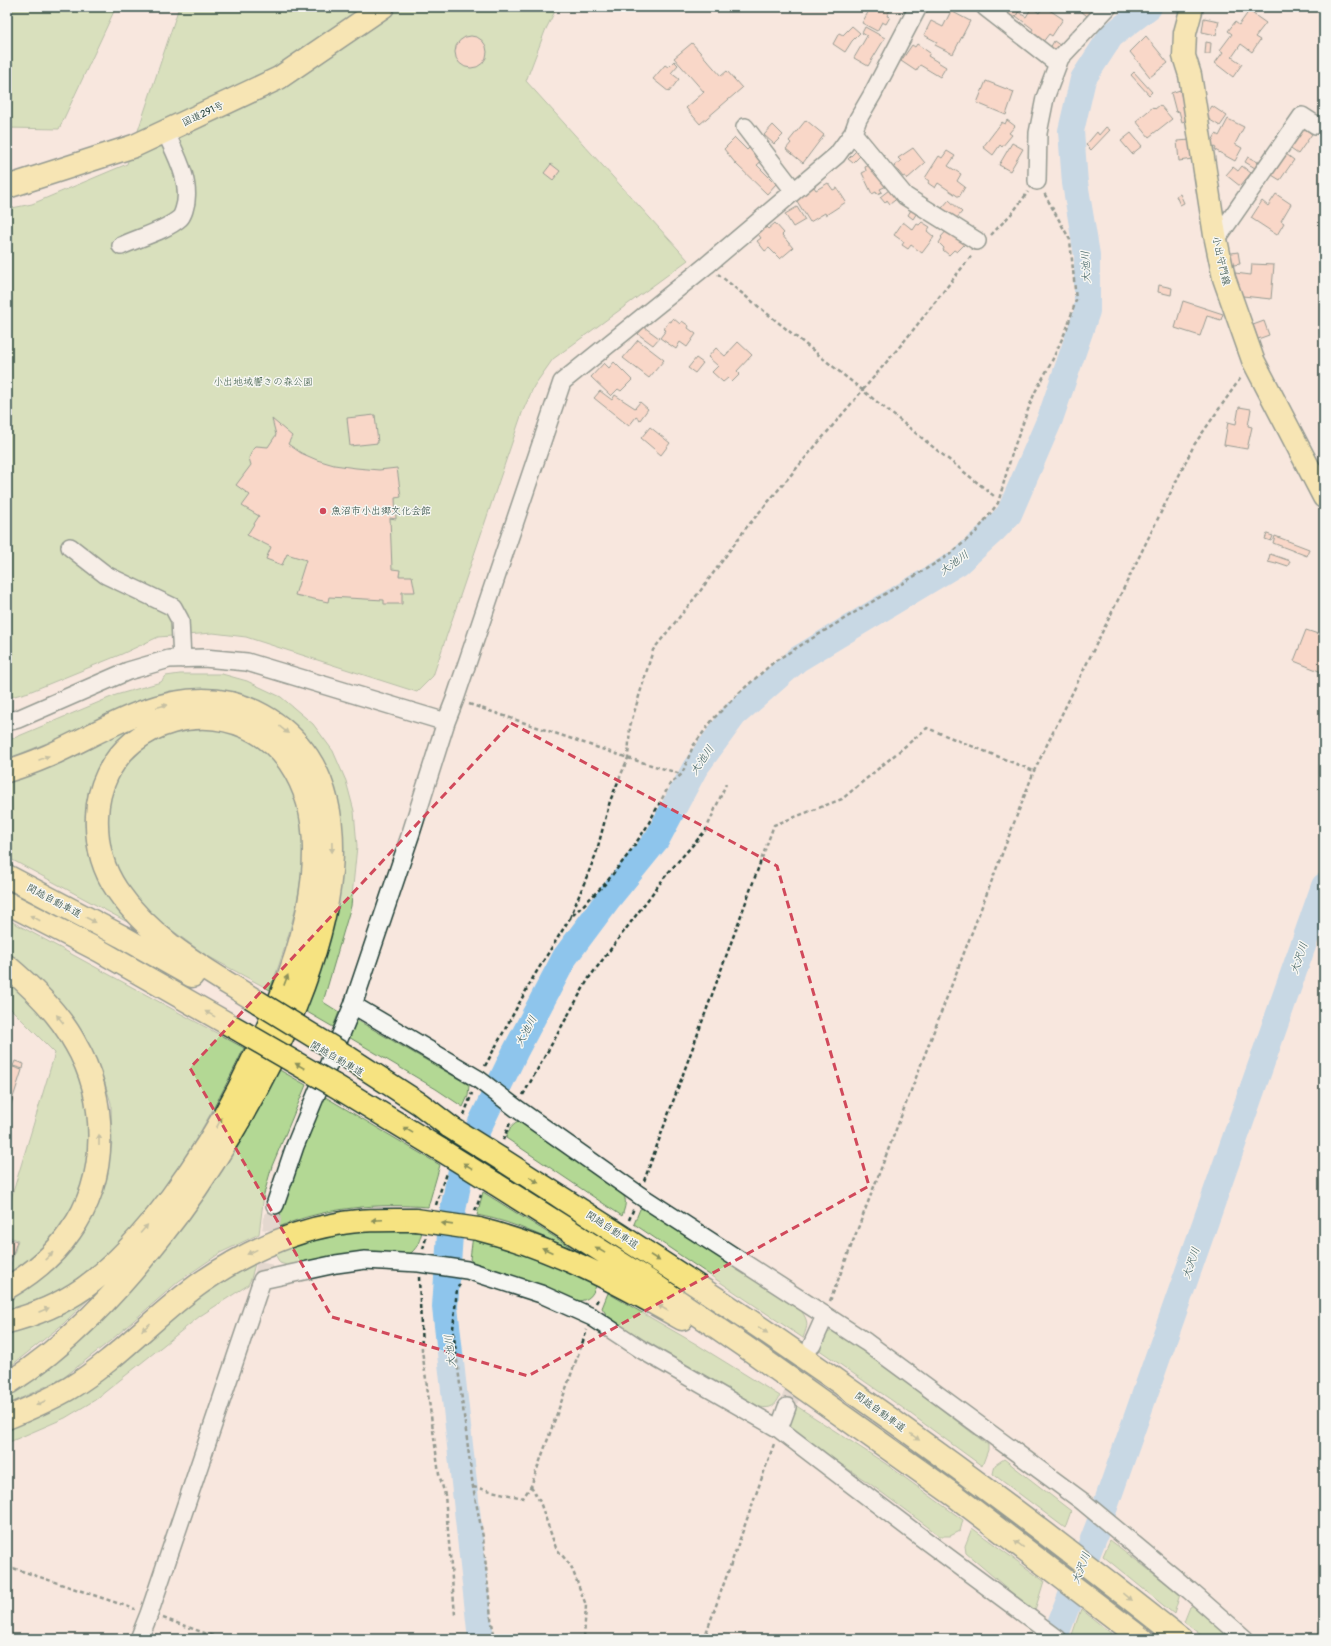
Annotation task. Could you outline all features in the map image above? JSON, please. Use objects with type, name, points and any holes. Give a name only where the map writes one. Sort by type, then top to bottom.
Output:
[{"type":"main road","name":"国道291号","points":[[7,187],[134,146],[279,78],[383,7]]},
{"type":"main road","name":"小出守門線","points":[[1192,7],[1185,33],[1184,56],[1190,76],[1216,240],[1224,278],[1253,360],[1324,497]]},
{"type":"main road","points":[[7,771],[47,757],[122,720],[164,705],[184,701],[203,700],[221,701],[240,705],[259,713],[290,736],[315,768],[327,803],[332,846],[327,901],[308,972],[281,1039],[265,1073],[231,1136],[164,1234],[108,1298],[49,1354],[7,1384]]},
{"type":"main road","points":[[7,1322],[45,1310],[84,1288],[125,1251],[167,1201],[212,1136],[234,1096],[266,1032],[300,939],[311,890],[314,846],[310,807],[304,791],[289,763],[266,739],[253,730],[240,724],[205,718],[188,718],[171,721],[155,728],[127,747],[116,759],[108,773],[101,791],[97,810],[96,830],[99,850],[105,869],[115,888],[146,925],[187,958],[256,1007]]},
{"type":"main road","name":"関越自動車道","points":[[7,876],[256,1007],[344,1059],[457,1122],[501,1159],[770,1334],[881,1412],[1097,1572],[1181,1639]]},
{"type":"main road","points":[[7,903],[100,951],[334,1085],[445,1159],[494,1183],[649,1281],[864,1430],[955,1496],[1142,1639]]},
{"type":"main road","points":[[7,966],[50,1007],[76,1043],[85,1063],[97,1103],[99,1149],[96,1171],[90,1193],[82,1213],[71,1232],[42,1264],[7,1288]]},
{"type":"main road","points":[[7,1418],[33,1408],[70,1388],[100,1366],[201,1282],[235,1261],[270,1243],[303,1231],[338,1223],[378,1220],[426,1222],[478,1229],[509,1236],[541,1248],[586,1268],[645,1299],[730,1347],[864,1430]]},
{"type":"street","points":[[275,1205],[295,1146],[353,1005],[411,833],[446,722],[562,382],[708,265],[837,155],[853,133],[858,119],[918,7]]},
{"type":"street","points":[[985,7],[1058,64]]},
{"type":"street","points":[[1037,180],[1038,133],[1045,98],[1060,58],[1108,7]]},
{"type":"street","points":[[1216,240],[1302,116],[1316,125]]},
{"type":"street","points":[[744,127],[794,191]]},
{"type":"street","points":[[121,246],[171,225],[182,217],[187,192],[181,168],[165,132]]},
{"type":"street","points":[[853,133],[905,196],[979,245]]},
{"type":"street","points":[[70,547],[106,575],[173,607],[180,620],[182,659]]},
{"type":"street","points":[[7,722],[18,720],[128,671],[168,660],[204,658],[247,662],[446,722]]},
{"type":"street","points":[[353,1005],[478,1078],[516,1108],[639,1195],[866,1342],[1082,1501],[1189,1590],[1245,1639]]},
{"type":"street","points":[[139,1639],[149,1614],[262,1280],[336,1264],[365,1260],[419,1263],[467,1270],[541,1294],[592,1317],[642,1350],[779,1429],[1058,1639]]},
{"type":"street","points":[[812,1345],[825,1316]]},
{"type":"street","points":[[779,1429],[787,1407]]},
{"type":"path","points":[[457,1122],[478,1078],[534,976],[570,918],[596,854],[610,801],[628,758],[630,726],[653,650],[701,590],[746,528],[906,339],[979,245],[1013,212],[1037,180],[1070,240],[1076,300],[1067,328],[1028,409],[998,503],[976,532],[949,555],[775,662],[740,692],[714,718],[693,746],[682,774],[670,784],[646,828],[627,856],[605,884],[570,918]]},
{"type":"path","points":[[708,265],[994,496]]},
{"type":"path","points":[[825,1316],[1034,771],[1194,445],[1253,360]]},
{"type":"path","points":[[455,699],[628,758],[682,774]]},
{"type":"path","points":[[629,1222],[774,825],[842,799],[928,728],[1034,771]]},
{"type":"path","points":[[445,1159],[426,1222],[419,1263],[422,1350],[439,1474],[445,1495],[454,1615]]},
{"type":"path","points":[[473,1487],[523,1498],[531,1486],[599,1296]]},
{"type":"path","points":[[704,1639],[779,1429]]},
{"type":"path","points":[[531,1486],[540,1502],[547,1526],[556,1548],[571,1566],[586,1605],[584,1639]]},
{"type":"path","points":[[7,1566],[221,1639]]},
{"type":"highlighted area","points":[[511,723],[777,866],[869,1186],[528,1376],[332,1317],[190,1068]]},
{"type":"green space","points":[[7,7],[116,7],[59,129],[7,128]]},
{"type":"green space","name":"小出地域響きの森公園","points":[[179,7],[557,7],[545,31],[526,81],[688,260],[553,359],[534,386],[522,413],[433,676],[417,692],[246,637],[213,633],[158,637],[122,654],[29,692],[7,698],[7,209],[32,204],[127,164]]},
{"type":"green space","points":[[180,674],[222,674],[247,681],[281,697],[313,724],[333,751],[346,781],[354,811],[357,846],[351,906],[323,1002],[339,1012],[333,1027],[302,1009],[341,853],[340,824],[332,790],[222,691],[195,689],[170,691],[141,700],[62,737],[7,759],[7,741],[116,695],[161,682],[166,676]]},
{"type":"green space","points":[[144,720],[95,776],[88,793],[85,824],[87,843],[92,863],[102,883],[133,925],[7,857],[7,779]]},
{"type":"green space","points":[[212,727],[245,737],[269,755],[280,769],[293,794],[301,820],[303,849],[301,878],[296,907],[270,990],[204,954],[153,916],[128,888],[118,872],[106,837],[108,797],[118,775],[132,757],[152,741],[173,731]]},
{"type":"green space","points":[[7,919],[244,1048],[211,1113],[172,1177],[150,1207],[126,1235],[71,1283],[32,1302],[7,1311],[7,1297],[92,1215],[107,1178],[112,1142],[111,1103],[103,1077],[90,1046],[68,1012],[33,974],[7,953]]},
{"type":"green space","points":[[7,981],[29,1000],[47,1019],[64,1041],[86,1087],[93,1143],[77,1200],[63,1224],[47,1245],[19,1268],[7,1275],[18,1240],[7,1236],[7,1212],[55,1053],[7,1005]]},
{"type":"green space","points":[[357,1020],[469,1085],[468,1096],[463,1107],[436,1089],[347,1036],[353,1023]]},
{"type":"green space","points":[[276,1068],[306,1085],[272,1166],[264,1194],[259,1234],[220,1253],[179,1281],[110,1341],[63,1378],[7,1405],[7,1393],[168,1241],[209,1189],[239,1144],[261,1103]]},
{"type":"green space","points":[[322,1095],[440,1165],[428,1207],[371,1206],[352,1208],[315,1215],[279,1227],[282,1198]]},
{"type":"green space","points":[[522,1120],[619,1189],[625,1199],[622,1216],[506,1138],[511,1126]]},
{"type":"green space","points":[[483,1192],[588,1258],[520,1227],[477,1215]]},
{"type":"green space","points":[[643,1208],[801,1310],[807,1324],[803,1338],[634,1224],[640,1209]]},
{"type":"green space","points":[[423,1227],[416,1248],[406,1256],[290,1266],[280,1263],[276,1256],[275,1250],[335,1232]]},
{"type":"green space","points":[[473,1235],[560,1266],[596,1286],[595,1289],[585,1300],[578,1301],[507,1274],[477,1267],[470,1259]]},
{"type":"green space","points":[[256,1259],[248,1285],[200,1316],[95,1400],[65,1418],[7,1443],[7,1428],[186,1304]]},
{"type":"green space","points":[[102,1286],[63,1324],[7,1369],[7,1332]]},
{"type":"green space","points":[[608,1293],[696,1344],[780,1396],[772,1406],[767,1408],[760,1407],[615,1323],[608,1317],[602,1308]]},
{"type":"green space","points":[[832,1331],[843,1334],[988,1445],[988,1450],[982,1466],[900,1406],[818,1349],[824,1334]]},
{"type":"green space","points":[[795,1405],[886,1464],[963,1520],[960,1531],[950,1536],[940,1536],[869,1483],[793,1432],[789,1424]]},
{"type":"green space","points":[[1004,1459],[1071,1511],[1065,1528],[993,1474],[995,1465]]},
{"type":"green space","points":[[972,1528],[1044,1581],[1035,1610],[1025,1604],[966,1553],[965,1546]]},
{"type":"green space","points":[[1110,1540],[1180,1594],[1174,1614],[1103,1556]]},
{"type":"green space","points":[[1194,1605],[1239,1639],[1206,1639],[1184,1622],[1190,1607]]},
{"type":"green space","points":[[1081,1609],[1118,1639],[1072,1638]]},
{"type":"building","points":[[871,7],[891,8],[887,16],[890,17],[886,24],[882,22],[877,31],[862,23]]},
{"type":"building","points":[[1006,7],[1022,7],[1011,23],[1001,16]]},
{"type":"building","points":[[1032,7],[1039,13],[1043,7],[1045,7],[1063,19],[1052,36],[1049,34],[1042,43],[1028,37],[1033,29],[1016,16],[1018,12],[1026,17]]},
{"type":"building","points":[[1100,7],[1091,19],[1077,8]]},
{"type":"building","points":[[951,11],[970,21],[953,54],[935,45],[937,42],[924,35],[931,21],[943,27]]},
{"type":"building","points":[[1249,11],[1266,23],[1255,37],[1260,40],[1252,52],[1241,44],[1232,57],[1242,64],[1233,77],[1215,63],[1223,52],[1220,50],[1232,34],[1228,31],[1235,22],[1239,25]]},
{"type":"building","points":[[1204,18],[1219,21],[1216,35],[1202,32]]},
{"type":"building","points":[[852,26],[860,33],[852,41],[845,52],[833,44],[839,33],[843,35]]},
{"type":"building","points":[[865,27],[885,38],[868,66],[854,58],[867,36],[862,33]]},
{"type":"building","points":[[468,36],[474,36],[484,43],[487,52],[486,58],[480,65],[474,68],[468,68],[458,61],[455,55],[455,49],[462,39]]},
{"type":"building","points":[[1146,36],[1168,63],[1150,77],[1130,52]]},
{"type":"building","points":[[1054,41],[1064,48],[1058,58],[1048,52]]},
{"type":"building","points":[[1206,42],[1211,43],[1210,54],[1205,54]]},
{"type":"building","points":[[692,43],[721,76],[727,71],[742,88],[700,124],[686,108],[704,92],[674,58]]},
{"type":"building","points":[[917,44],[930,53],[928,56],[946,67],[940,77],[920,65],[916,71],[901,61],[912,45],[915,47]]},
{"type":"building","points":[[674,61],[678,65],[671,73],[679,79],[669,92],[653,79],[665,65],[668,67]]},
{"type":"building","points":[[1134,72],[1152,92],[1149,95],[1131,75]]},
{"type":"building","points":[[986,81],[1014,92],[1006,115],[977,103]]},
{"type":"building","points":[[1180,90],[1187,120],[1182,122],[1179,111],[1176,112],[1171,93]]},
{"type":"building","points":[[1160,105],[1172,119],[1149,137],[1136,121],[1153,107],[1155,109]]},
{"type":"building","points":[[1212,106],[1227,116],[1220,126],[1205,117]]},
{"type":"building","points":[[1228,119],[1244,127],[1235,144],[1242,148],[1235,161],[1215,150],[1216,148],[1210,145],[1216,134],[1219,136]]},
{"type":"building","points":[[806,120],[824,135],[803,163],[786,149],[791,143],[789,141]]},
{"type":"building","points":[[1007,120],[1015,126],[1009,133],[1012,135],[1002,147],[1000,145],[993,155],[983,147],[1002,122],[1005,124]]},
{"type":"building","points":[[773,125],[783,135],[774,144],[764,135]]},
{"type":"building","points":[[1299,125],[1312,134],[1298,154],[1285,145]]},
{"type":"building","points":[[1106,127],[1110,130],[1091,150],[1086,145],[1097,132],[1099,135]]},
{"type":"building","points":[[1131,133],[1142,146],[1132,154],[1121,141]]},
{"type":"building","points":[[735,138],[747,150],[751,146],[764,159],[757,165],[776,184],[767,194],[736,164],[724,149]]},
{"type":"building","points":[[1191,140],[1192,159],[1179,161],[1177,141]]},
{"type":"building","points":[[1012,143],[1023,149],[1010,171],[999,165]]},
{"type":"building","points":[[913,148],[925,163],[907,179],[905,176],[903,177],[894,166],[901,161],[898,158]]},
{"type":"building","points":[[857,150],[861,155],[853,163],[848,159]]},
{"type":"building","points":[[947,151],[955,156],[948,166],[961,174],[957,181],[965,187],[959,197],[938,183],[935,188],[928,183],[929,181],[925,178],[939,156],[942,158]]},
{"type":"building","points":[[1282,151],[1294,160],[1280,180],[1267,172]]},
{"type":"building","points":[[1248,157],[1258,162],[1255,168],[1245,162]]},
{"type":"building","points":[[551,164],[560,171],[553,180],[544,173]]},
{"type":"building","points":[[872,164],[889,185],[880,189],[882,192],[877,194],[876,192],[872,194],[862,173],[866,171],[865,167]]},
{"type":"building","points":[[1242,166],[1251,173],[1240,186],[1226,175],[1233,167],[1238,171]]},
{"type":"building","points":[[828,183],[833,190],[837,188],[846,202],[826,215],[825,213],[810,222],[795,198],[814,187],[816,190]]},
{"type":"building","points":[[889,190],[893,196],[896,194],[899,197],[890,204],[887,200],[885,203],[880,197]]},
{"type":"building","points":[[1180,194],[1184,203],[1180,205],[1176,196]]},
{"type":"building","points":[[1276,194],[1291,204],[1281,221],[1284,223],[1277,235],[1251,218],[1262,201],[1268,206]]},
{"type":"building","points":[[949,200],[962,212],[955,220],[942,208]]},
{"type":"building","points":[[914,205],[920,208],[913,219],[908,215]]},
{"type":"building","points":[[797,207],[805,220],[793,227],[785,214]]},
{"type":"building","points":[[903,222],[913,230],[917,224],[919,225],[922,222],[930,227],[927,231],[934,237],[922,253],[911,245],[908,249],[902,245],[904,242],[894,235]]},
{"type":"building","points":[[775,223],[784,233],[782,235],[793,248],[780,259],[769,248],[765,251],[757,241],[761,238],[758,234],[766,227],[768,229]]},
{"type":"building","points":[[949,228],[966,243],[957,252],[954,250],[949,255],[943,250],[944,248],[939,243],[942,238],[941,237]]},
{"type":"building","points":[[1238,252],[1240,264],[1228,266],[1226,254]]},
{"type":"building","points":[[1252,264],[1274,265],[1271,299],[1233,295],[1235,273],[1251,275]]},
{"type":"building","points":[[1159,285],[1172,288],[1171,295],[1158,292]]},
{"type":"building","points":[[1183,301],[1223,314],[1221,320],[1207,316],[1200,336],[1175,328]]},
{"type":"building","points":[[673,318],[680,324],[682,321],[696,334],[687,347],[680,342],[676,349],[660,338],[666,330],[664,329],[669,321],[671,322]]},
{"type":"building","points":[[1264,321],[1269,335],[1258,339],[1253,325]]},
{"type":"building","points":[[644,327],[659,338],[653,345],[638,334]]},
{"type":"building","points":[[638,340],[664,360],[649,378],[623,358]]},
{"type":"building","points":[[738,342],[752,355],[737,371],[740,374],[732,382],[728,378],[723,382],[712,372],[718,366],[708,357],[716,348],[725,356]]},
{"type":"building","points":[[696,358],[703,363],[695,373],[688,368]]},
{"type":"building","points":[[614,362],[632,380],[621,391],[618,389],[611,396],[591,377],[604,363],[609,368]]},
{"type":"building","points":[[600,391],[612,400],[615,395],[635,408],[640,402],[648,409],[640,420],[636,417],[629,426],[594,398]]},
{"type":"building","points":[[1239,407],[1251,409],[1248,426],[1252,427],[1247,449],[1224,445],[1228,422],[1236,424]]},
{"type":"building","points":[[375,415],[378,443],[350,446],[347,418]]},
{"type":"building","name":"魚沼市小出郷文化会館","points":[[272,419],[292,436],[288,444],[301,453],[317,460],[334,465],[356,468],[379,470],[397,468],[401,497],[395,498],[396,519],[390,518],[392,569],[400,570],[399,576],[412,576],[415,592],[402,592],[402,604],[384,604],[384,600],[329,597],[328,602],[295,595],[306,560],[287,554],[282,565],[266,559],[271,547],[247,535],[259,516],[242,506],[250,495],[236,485],[251,465],[249,458],[253,449],[256,446],[268,447],[276,435]]},
{"type":"building","points":[[650,427],[670,443],[661,455],[641,438]]},
{"type":"building","points":[[1267,534],[1273,536],[1271,541],[1265,539]]},
{"type":"building","points":[[1275,536],[1309,549],[1307,556],[1273,543]]},
{"type":"building","points":[[1270,554],[1290,561],[1288,566],[1276,562],[1276,564],[1268,562]]},
{"type":"building","points":[[1306,630],[1324,636],[1324,673],[1294,661]]},
{"type":"building","points":[[15,1061],[24,1064],[23,1069],[13,1066]]},
{"type":"building","points":[[7,1065],[22,1070],[7,1116]]},
{"type":"building","points":[[7,1238],[17,1241],[12,1257],[7,1255]]},
{"type":"waterway","name":"大池川","points":[[481,1639],[445,1307],[451,1220],[463,1160],[515,1052],[565,957],[609,898],[657,839],[695,768],[734,715],[798,659],[959,562],[1009,514],[1050,419],[1087,311],[1087,255],[1075,183],[1071,131],[1083,79],[1111,36],[1149,7]]},
{"type":"waterway","name":"大沢川","points":[[1054,1639],[1099,1524],[1324,886]]},
{"type":"tunnel","points":[[262,1280],[275,1205]]},
{"type":"tunnel","points":[[787,1407],[811,1348]]},
{"type":"place","name":"魚沼市小出郷文化会館","points":[[323,511]]}]
